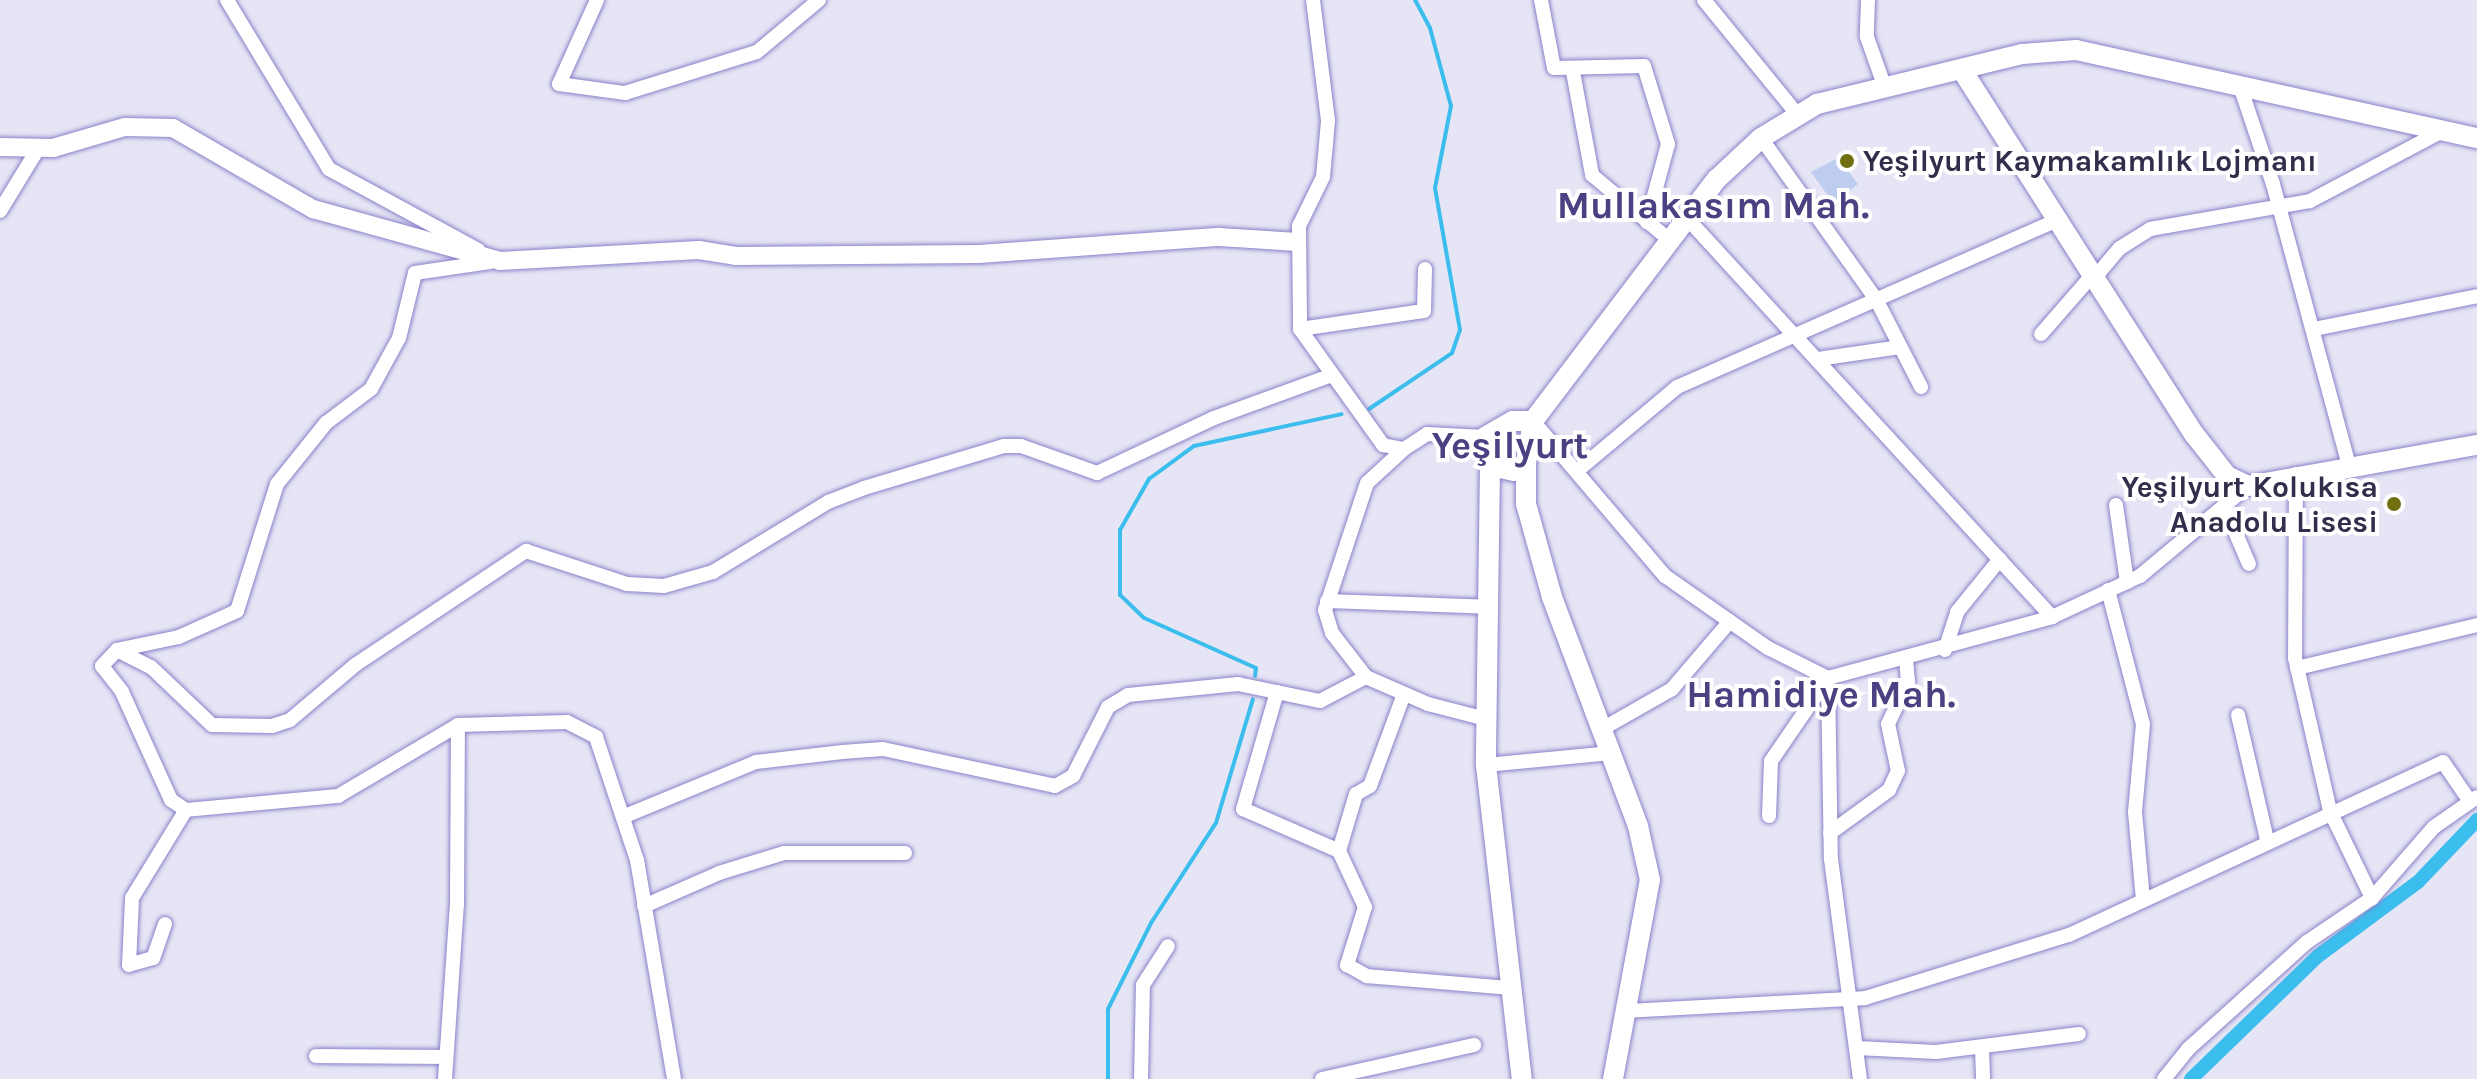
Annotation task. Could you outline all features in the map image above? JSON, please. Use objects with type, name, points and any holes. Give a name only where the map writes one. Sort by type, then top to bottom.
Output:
[{"type":"main road","points":[[1613,1079],[1650,880],[1611,753],[1552,597],[1526,504],[1526,463],[1533,421],[1685,216],[1761,138],[1797,114],[1884,85],[1962,70],[2022,54],[2076,50],[2241,89],[2477,138]]},
{"type":"main road","points":[[1962,70],[2057,220],[2096,274],[2194,434],[2227,476],[2248,486],[2296,474],[2350,470],[2477,445]]},
{"type":"main road","points":[[1522,1079],[1486,765],[1490,466],[1485,437],[1513,421],[1533,421]]},
{"type":"main road","points":[[1490,466],[1514,471],[1526,463]]},
{"type":"street","points":[[227,0],[329,169],[500,261]]},
{"type":"street","points":[[597,0],[559,84],[625,93],[757,52],[819,0]]},
{"type":"street","points":[[1313,0],[1328,121],[1323,177],[1297,242],[1300,329],[1383,445],[1404,449]]},
{"type":"street","points":[[1541,0],[1554,68],[1573,72],[1644,66],[1668,144],[1647,222]]},
{"type":"street","points":[[1704,0],[1797,114]]},
{"type":"street","points":[[1868,0],[1867,37],[1884,85]]},
{"type":"street","points":[[1573,72],[1592,175],[1667,238]]},
{"type":"street","points":[[2241,89],[2280,209],[2350,470]]},
{"type":"street","points":[[0,147],[39,147],[125,127],[173,128],[313,209],[500,261]]},
{"type":"street","points":[[2041,334],[2120,248],[2150,229],[2280,209],[2366,177],[2442,131]]},
{"type":"street","points":[[1761,138],[1876,299],[1921,387]]},
{"type":"street","points":[[0,211],[39,147]]},
{"type":"street","points":[[1685,216],[2052,617]]},
{"type":"street","points":[[1577,471],[1677,387],[2057,220]]},
{"type":"street","points":[[674,1079],[625,816],[596,737],[567,722],[458,725],[338,796],[186,810],[171,800],[122,692],[107,678],[104,658],[117,650],[179,637],[237,611],[277,484],[326,423],[371,389],[399,338],[415,273],[500,261],[699,250],[736,256],[979,254],[1219,237],[1297,242]]},
{"type":"street","points":[[1300,329],[1424,311],[1425,269]]},
{"type":"street","points":[[2314,329],[2477,296]]},
{"type":"street","points":[[1818,359],[1900,347]]},
{"type":"street","points":[[117,650],[151,667],[212,725],[272,726],[290,720],[355,665],[526,551],[627,584],[664,586],[713,572],[864,488],[1004,446],[1021,446],[1097,473],[1214,418],[1332,375]]},
{"type":"street","points":[[1533,421],[1665,576],[1730,621],[1828,678]]},
{"type":"street","points":[[1485,437],[1427,434],[1404,449],[1367,483],[1327,601],[1332,633],[1366,677],[1404,694],[1486,719]]},
{"type":"street","points":[[2296,474],[2292,614],[2297,668],[2330,811],[2372,898]]},
{"type":"street","points":[[1769,816],[1771,761],[1828,678],[1945,650],[2052,617],[2127,582],[2248,486]]},
{"type":"street","points":[[2116,505],[2127,582]]},
{"type":"street","points":[[2224,506],[2249,564]]},
{"type":"street","points":[[1945,650],[1957,612],[2000,559]]},
{"type":"street","points":[[2108,590],[2143,724],[2135,812],[2143,900]]},
{"type":"street","points":[[1327,601],[1487,607]]},
{"type":"street","points":[[1602,729],[1672,689],[1730,621]]},
{"type":"street","points":[[2297,668],[2477,625]]},
{"type":"street","points":[[1830,833],[1889,790],[1898,771],[1888,724],[1908,682],[1906,660]]},
{"type":"street","points":[[625,816],[756,762],[883,749],[1055,786],[1073,776],[1108,707],[1128,695],[1238,684],[1320,701],[1366,677]]},
{"type":"street","points":[[1828,678],[1830,833],[1860,1079]]},
{"type":"street","points":[[1277,692],[1243,809],[1339,851],[1365,907],[1347,965],[1367,976],[1510,988]]},
{"type":"street","points":[[1339,851],[1356,794],[1370,786],[1404,694]]},
{"type":"street","points":[[2238,715],[2267,840]]},
{"type":"street","points":[[445,1079],[444,1057],[457,905],[458,725]]},
{"type":"street","points":[[1486,765],[1611,753]]},
{"type":"street","points":[[1626,1011],[1850,996],[1865,998],[2069,935],[2267,840],[2443,762],[2473,799],[2434,827],[2372,898],[2307,942],[2188,1049],[2164,1079]]},
{"type":"street","points":[[165,924],[153,958],[129,965],[132,898],[186,810]]},
{"type":"street","points":[[644,906],[719,873],[784,853],[905,853]]},
{"type":"street","points":[[1149,1079],[1141,1079],[1143,985],[1168,946]]},
{"type":"street","points":[[1857,1048],[1982,1048],[2079,1034]]},
{"type":"street","points":[[1619,1079],[1620,1041]]},
{"type":"street","points":[[1322,1079],[1474,1045]]},
{"type":"street","points":[[1982,1048],[1983,1079]]},
{"type":"street","points":[[316,1056],[444,1057]]},
{"type":"building","name":"Yeşilyurt Kaymakamlık Lojmanı","points":[[1838,158],[1858,184],[1834,204],[1811,172]]},
{"type":"waterway","points":[[1369,409],[1452,353],[1460,330],[1435,188],[1451,106],[1430,28],[1415,0]]},
{"type":"waterway","points":[[1255,676],[1256,668],[1144,618],[1120,595],[1120,530],[1149,479],[1194,446],[1342,414]]},
{"type":"waterway","points":[[1108,1079],[1108,1009],[1151,923],[1216,823],[1253,699]]},
{"type":"waterway","points":[[2191,1079],[2318,956],[2418,882],[2477,820]]},
{"type":"place","name":"Yeşilyurt Kaymakamlık Lojmanı","points":[[1847,161]]},
{"type":"place","name":"Yeşilyurt Kolukısa Anadolu Lisesi","points":[[2394,504]]},
{"type":"district","name":"Mullakasım Mah.","points":[[1713,206]]},
{"type":"district","name":"Yeşilyurt","points":[[1510,446]]},
{"type":"district","name":"Hamidiye Mah.","points":[[1821,695]]}]
